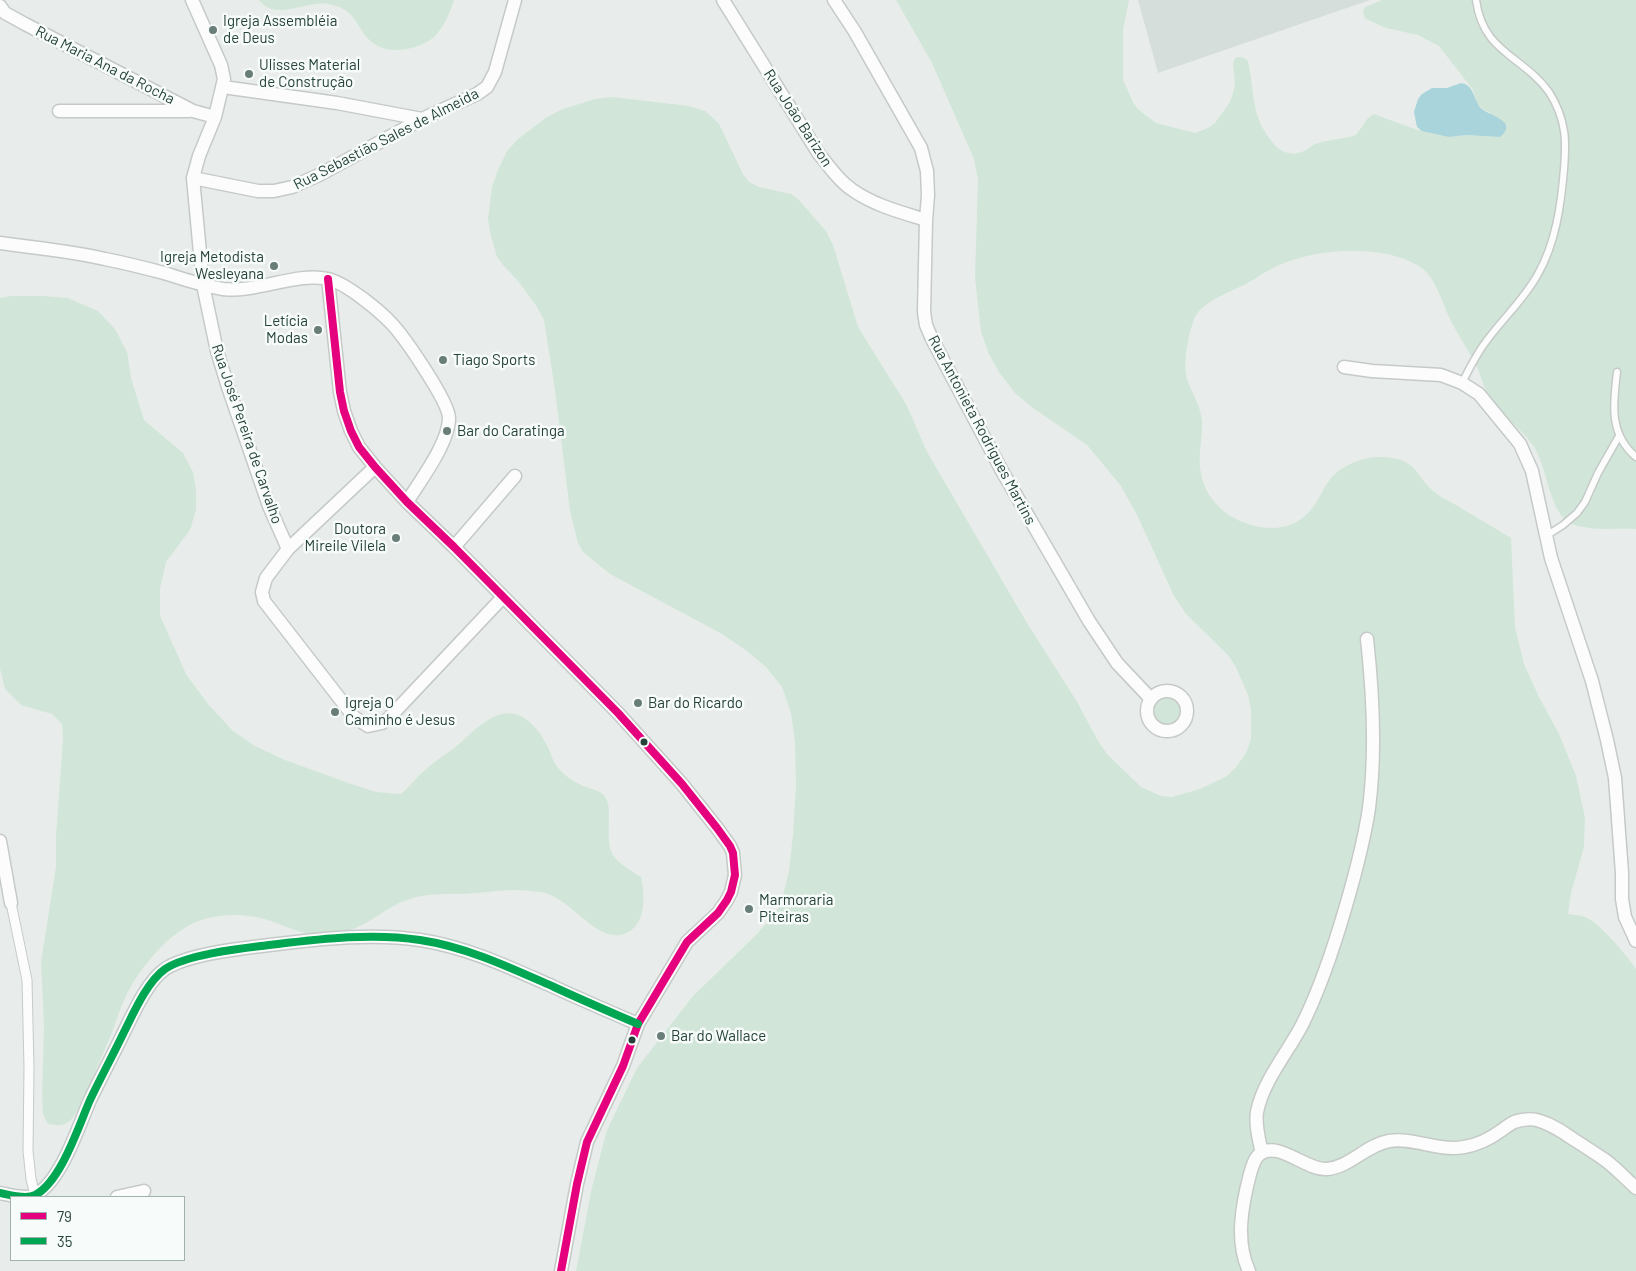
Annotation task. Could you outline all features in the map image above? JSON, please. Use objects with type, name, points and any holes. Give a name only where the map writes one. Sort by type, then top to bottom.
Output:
[{"type":"street","name":"Rua José Pereira de Carvalho","points":[[192,0],[223,73],[223,87],[215,117],[199,156],[193,178],[203,285],[217,351],[228,387],[270,506],[288,549]]},
{"type":"street","name":"Rua Sebastião Sales de Almeida","points":[[193,178],[266,191],[292,187],[319,175],[422,119],[478,94],[487,87],[495,72],[515,0]]},
{"type":"street","name":"Rua João Barizon","points":[[723,0],[819,154],[838,177],[850,188],[883,206],[926,220]]},
{"type":"street","name":"Rua Antonieta Rodrigues Martins","points":[[834,0],[855,32],[921,148],[927,171],[928,195],[924,312],[926,325],[932,339],[1002,471],[1089,621],[1117,663],[1152,699]]},
{"type":"street","name":"Rua Maria Ana da Rocha","points":[[0,6],[5,13],[25,24],[193,111],[215,117]]},
{"type":"street","points":[[223,87],[337,103],[422,119]]},
{"type":"street","points":[[59,111],[193,111]]},
{"type":"street","points":[[0,243],[103,258],[203,285],[239,290],[310,278],[328,279],[341,284],[391,323],[398,331],[447,409],[449,418],[447,431],[438,452],[407,502]]},
{"type":"street","points":[[328,279],[340,392],[344,411],[359,447],[407,502],[625,720],[682,784],[717,828],[730,846],[733,854],[734,875],[731,892],[727,900],[718,914],[687,942],[638,1024],[623,1066],[584,1150],[561,1271]]},
{"type":"street","points":[[1344,367],[1372,371],[1441,375],[1462,383],[1479,394],[1520,444],[1532,471],[1551,558],[1592,680],[1607,740],[1615,778],[1622,873],[1622,899],[1625,917],[1636,942]]},
{"type":"street","points":[[375,467],[288,549],[266,578],[262,592],[264,602],[354,717],[368,726],[382,723],[388,719],[503,597]]},
{"type":"street","points":[[454,547],[515,476]]},
{"type":"street","points":[[1262,1153],[1257,1126],[1257,1113],[1262,1098],[1302,1024],[1320,983],[1338,930],[1362,844],[1369,808],[1372,768],[1372,697],[1367,639]]},
{"type":"street","points":[[0,841],[27,980],[28,1151],[31,1179],[36,1196]]},
{"type":"street","points":[[0,1193],[36,1196],[50,1181],[59,1169],[72,1144],[94,1092],[141,1000],[165,969],[185,960],[232,950],[302,940],[385,937],[419,940],[458,948],[515,970],[638,1024]]},
{"type":"street","points":[[1248,1271],[1244,1261],[1240,1229],[1242,1212],[1253,1166],[1258,1154],[1268,1150],[1278,1151],[1325,1170],[1338,1167],[1378,1144],[1390,1140],[1445,1148],[1464,1148],[1485,1140],[1513,1122],[1526,1119],[1540,1121],[1554,1127],[1606,1161],[1636,1188]]},
{"type":"street","points":[[122,1196],[144,1191]]},
{"type":"lane","points":[[1462,383],[1484,344],[1519,303],[1538,275],[1551,248],[1561,196],[1564,157],[1564,131],[1560,113],[1549,93],[1531,72],[1492,40],[1482,24],[1476,0]]},
{"type":"lane","points":[[1617,372],[1614,417],[1619,436],[1628,451],[1636,457]]},
{"type":"lane","points":[[1546,536],[1563,526],[1577,513],[1585,502],[1598,473],[1619,436]]},
{"type":"shaded area","points":[[1138,0],[1370,0],[1158,73]]},
{"type":"green space","points":[[259,0],[454,0],[446,20],[434,37],[421,45],[406,49],[390,50],[376,45],[364,34],[352,16],[339,7],[320,4],[282,10],[266,6]]},
{"type":"green space","points":[[896,0],[1129,0],[1123,30],[1123,80],[1134,104],[1139,110],[1156,123],[1195,133],[1208,128],[1215,123],[1230,102],[1235,84],[1233,64],[1235,58],[1242,57],[1248,61],[1257,114],[1266,134],[1284,152],[1294,153],[1304,151],[1318,143],[1356,135],[1368,118],[1374,114],[1417,130],[1430,131],[1449,137],[1466,135],[1500,137],[1490,113],[1477,103],[1473,90],[1439,46],[1418,35],[1386,28],[1366,19],[1363,11],[1365,7],[1382,0],[1636,0],[1636,529],[1581,527],[1567,521],[1561,515],[1552,497],[1534,447],[1498,408],[1488,394],[1477,367],[1451,321],[1430,276],[1419,266],[1404,259],[1369,251],[1332,252],[1314,254],[1273,268],[1217,298],[1203,307],[1198,313],[1194,319],[1186,351],[1186,375],[1202,421],[1200,467],[1204,484],[1214,501],[1223,511],[1234,518],[1260,527],[1280,528],[1289,525],[1306,515],[1336,473],[1353,462],[1366,458],[1386,457],[1404,461],[1437,494],[1511,538],[1515,627],[1524,664],[1559,734],[1576,776],[1585,818],[1584,847],[1571,893],[1568,914],[1585,917],[1593,921],[1606,933],[1636,969],[1636,1271],[576,1271],[592,1187],[607,1130],[637,1068],[693,996],[755,936],[775,914],[781,903],[789,871],[793,834],[796,786],[795,742],[791,713],[782,687],[766,667],[722,634],[610,574],[583,552],[578,543],[570,511],[544,320],[518,281],[497,257],[490,232],[488,218],[492,187],[507,151],[518,139],[547,117],[563,109],[595,99],[612,97],[689,106],[705,111],[719,124],[743,174],[749,182],[759,187],[791,194],[798,199],[826,231],[833,245],[858,327],[906,404],[927,452],[1027,623],[1076,700],[1107,754],[1141,787],[1161,796],[1172,797],[1200,789],[1227,776],[1246,753],[1251,739],[1251,709],[1248,695],[1236,667],[1228,655],[1186,614],[1174,596],[1137,515],[1121,486],[1087,445],[1033,408],[1015,393],[999,372],[989,354],[981,332],[975,277],[978,180],[974,159],[932,63]]},
{"type":"green space","points":[[11,296],[68,298],[98,311],[115,329],[127,352],[131,378],[144,420],[183,453],[193,472],[196,510],[190,530],[166,562],[160,588],[160,616],[186,674],[208,704],[233,731],[255,746],[285,760],[376,792],[401,794],[427,768],[456,747],[481,725],[499,715],[508,713],[518,715],[527,720],[538,731],[561,771],[570,779],[601,793],[606,799],[609,809],[609,839],[612,853],[622,864],[641,877],[643,910],[637,924],[631,930],[624,934],[613,935],[603,932],[550,895],[519,890],[421,896],[399,903],[355,928],[336,933],[306,933],[262,918],[250,916],[226,915],[202,920],[180,931],[146,964],[127,994],[77,1112],[71,1120],[64,1124],[48,1124],[43,1114],[42,1096],[44,1027],[41,962],[56,867],[56,836],[63,739],[62,724],[52,714],[21,705],[5,689],[0,669],[0,298]]},
{"type":"green space","points":[[1167,696],[1173,697],[1178,701],[1182,706],[1182,718],[1178,723],[1173,727],[1167,728],[1161,727],[1156,723],[1152,718],[1151,712],[1152,706],[1156,701],[1161,697]]},
{"type":"water","points":[[1461,83],[1469,87],[1482,109],[1505,123],[1505,131],[1500,137],[1466,135],[1449,137],[1422,131],[1417,127],[1414,112],[1418,99],[1422,94],[1432,88],[1447,88]]},
{"type":"transit line","name":"79","points":[[328,279],[340,392],[344,411],[359,447],[407,502],[618,713],[682,784],[717,828],[733,853],[735,875],[727,900],[718,913],[687,942],[638,1024],[623,1066],[587,1142],[577,1184],[561,1271]]},
{"type":"transit line","name":"35","points":[[31,1196],[44,1188],[61,1166],[75,1138],[90,1100],[147,989],[165,969],[198,956],[251,947],[340,938],[381,937],[420,940],[455,948],[488,959],[638,1024]]},
{"type":"transit line","name":"35","points":[[0,1193],[14,1196]]},
{"type":"place","name":"Igreja Assembléia de Deus","points":[[213,30]]},
{"type":"place","name":"Ulisses Material de Construção","points":[[249,74]]},
{"type":"place","name":"Igreja Metodista Wesleyana","points":[[274,266]]},
{"type":"place","name":"Letícia Modas","points":[[318,330]]},
{"type":"place","name":"Tiago Sports","points":[[443,360]]},
{"type":"place","name":"Bar do Caratinga","points":[[447,431]]},
{"type":"place","name":"Doutora Mireile Vilela","points":[[396,538]]},
{"type":"place","name":"Bar do Ricardo","points":[[638,703]]},
{"type":"place","name":"Igreja O Caminho é Jesus","points":[[335,712]]},
{"type":"place","name":"Marmoraria Piteiras","points":[[749,909]]},
{"type":"place","name":"Bar do Wallace","points":[[661,1036]]}]
